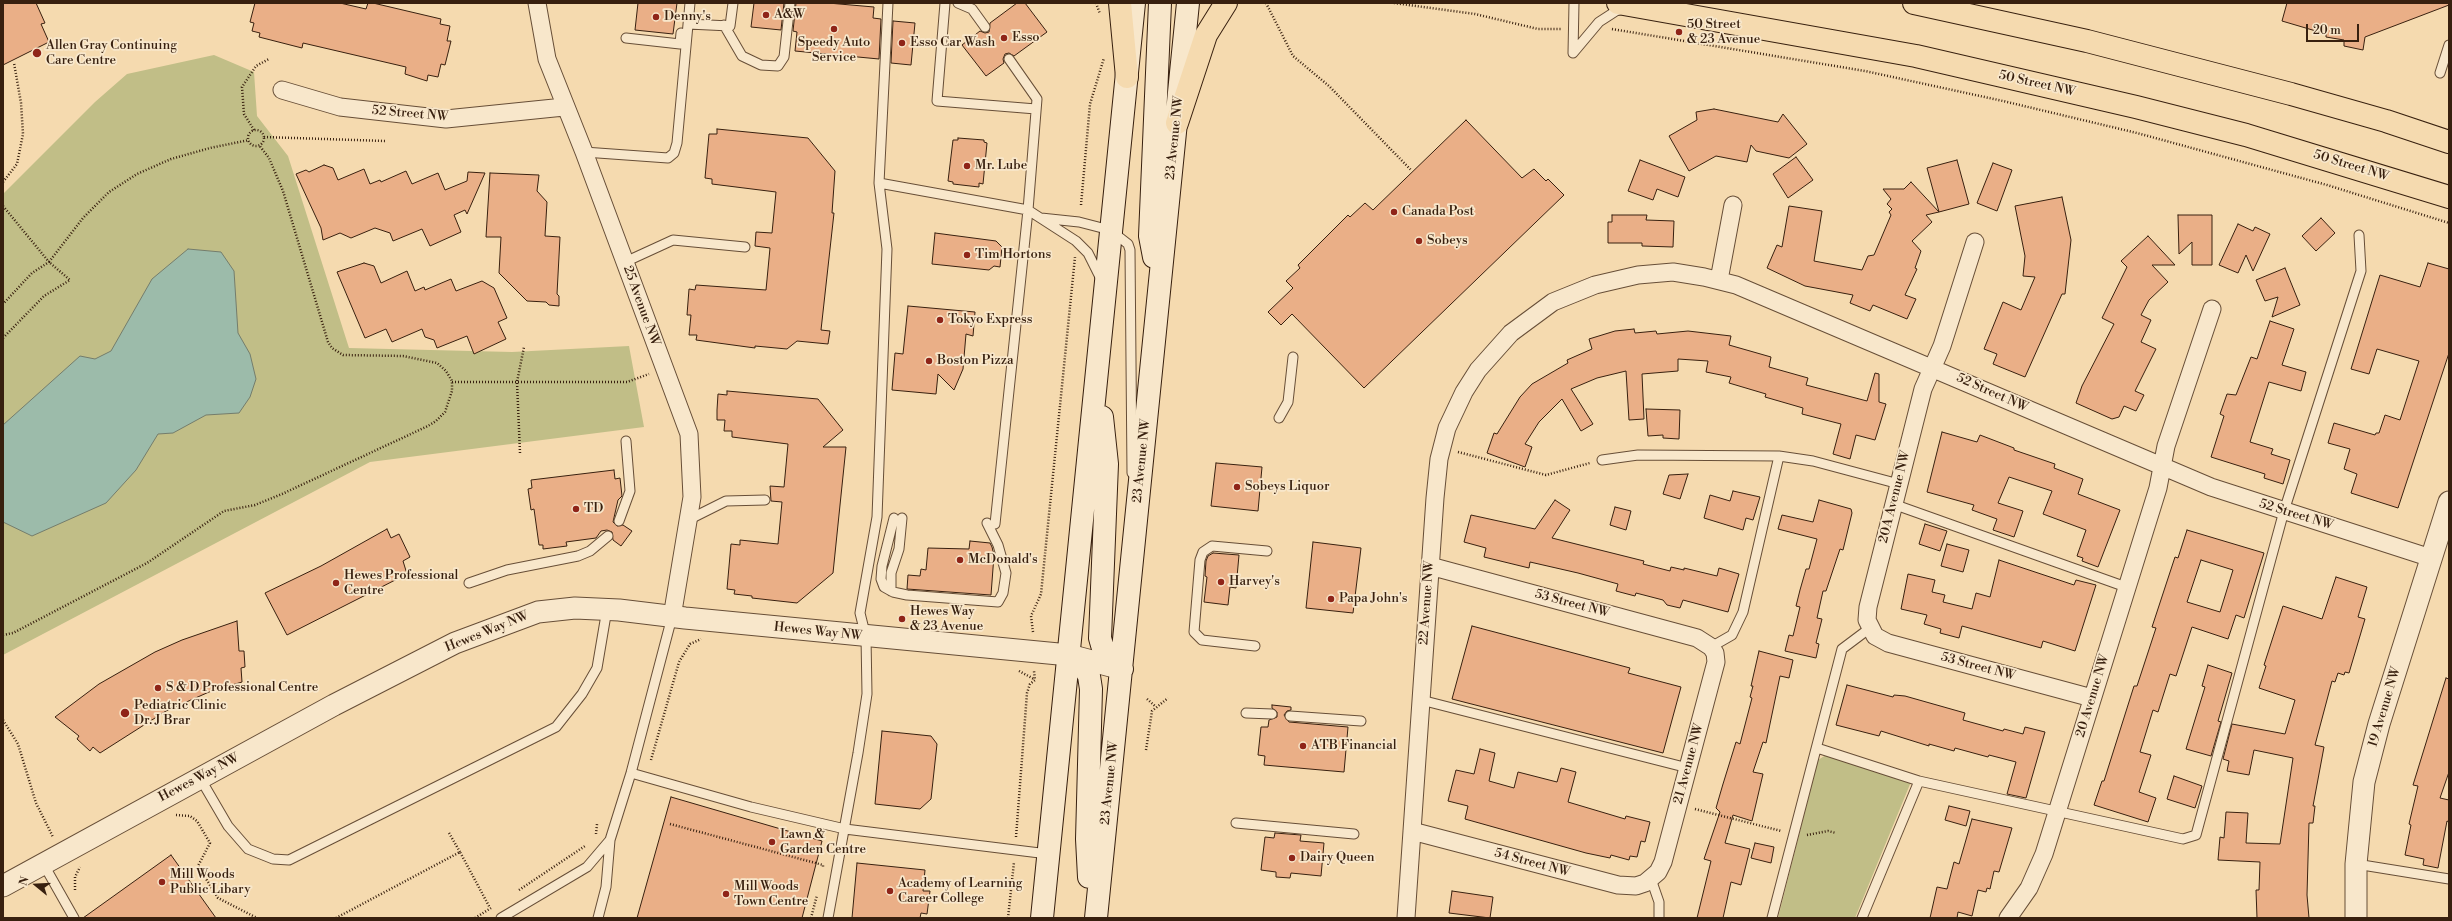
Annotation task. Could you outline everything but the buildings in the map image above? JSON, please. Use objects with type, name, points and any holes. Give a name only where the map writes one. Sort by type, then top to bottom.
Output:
[{"type":"main road","points":[[1120,3],[1126,77]]},
{"type":"main road","points":[[1042,918],[1134,3]]},
{"type":"main road","points":[[1160,3],[1150,236],[1160,294]]},
{"type":"main road","name":"23 Avenue NW","points":[[1096,918],[1160,294],[1188,3]]},
{"type":"main road","points":[[1177,123],[1206,35],[1226,3]]},
{"type":"main road","name":"50 Street NW","points":[[1618,3],[1916,56],[2246,135],[2449,197]]},
{"type":"main road","points":[[1914,3],[2087,41],[2291,94],[2386,121],[2449,142]]},
{"type":"main road","points":[[1097,379],[1107,464],[1100,638],[1104,652],[1122,669]]},
{"type":"main road","points":[[1069,655],[1084,667],[1089,676],[1091,690],[1087,839],[1092,918]]},
{"type":"street","name":"25 Avenue NW","points":[[537,3],[547,59],[564,107],[584,152],[688,434],[692,497],[690,519],[672,617]]},
{"type":"street","name":"52 Street NW","points":[[282,90],[340,107],[446,119],[564,107]]},
{"type":"street","points":[[1719,280],[1733,205]]},
{"type":"street","points":[[1932,367],[1975,242]]},
{"type":"street","name":"52 Street NW","points":[[1529,319],[1553,302],[1573,293],[1595,285],[1638,275],[1673,272],[1719,280],[1754,292],[2211,487],[2431,558]]},
{"type":"street","points":[[2162,467],[2166,446],[2212,309]]},
{"type":"street","name":"22 Avenue NW","points":[[1406,918],[1430,566],[1442,447],[1455,409],[1478,370],[1507,338],[1529,319]]},
{"type":"street","name":"20A Avenue NW","points":[[1870,628],[1867,620],[1868,607],[1923,389],[1932,367]]},
{"type":"street","name":"20 Avenue NW","points":[[2008,918],[2019,903],[2037,872],[2158,488],[2162,467]]},
{"type":"street","name":"19 Avenue NW","points":[[2356,918],[2356,864],[2364,782],[2370,754],[2449,502]]},
{"type":"street","name":"53 Street NW","points":[[1430,566],[1697,638],[1711,647]]},
{"type":"street","name":"Hewes Way NW","points":[[3,886],[334,705],[455,643],[490,628],[538,612],[575,608],[607,609],[866,637],[1069,655],[1122,669]]},
{"type":"street","name":"53 Street NW","points":[[1870,628],[1875,636],[1888,643],[2092,698]]},
{"type":"street","name":"21 Avenue NW","points":[[1651,879],[1663,862],[1714,671],[1715,653],[1711,647]]},
{"type":"street","name":"54 Street NW","points":[[1412,831],[1618,885],[1636,886],[1651,879]]},
{"type":"lane","points":[[626,38],[680,44],[684,3]]},
{"type":"lane","points":[[584,152],[668,158],[674,153],[677,143],[690,3]]},
{"type":"lane","points":[[688,24],[730,26],[733,3]]},
{"type":"lane","points":[[724,25],[742,56],[761,65],[778,66],[784,57],[790,3]]},
{"type":"lane","points":[[828,918],[845,829],[867,694],[866,637],[860,613],[877,517],[887,249],[879,183],[888,3]]},
{"type":"lane","points":[[944,3],[937,101],[1036,109]]},
{"type":"lane","points":[[958,3],[972,9],[985,27]]},
{"type":"lane","points":[[1574,3],[1573,53],[1594,28],[1616,11],[1640,6]]},
{"type":"lane","points":[[2440,74],[2449,45]]},
{"type":"lane","points":[[898,518],[882,566],[881,579],[884,587],[891,591],[943,598],[998,602],[1003,593],[1006,573],[991,524],[1028,210],[1037,99],[1009,59]]},
{"type":"lane","points":[[879,183],[1028,210],[1076,240],[1088,253],[1105,287]]},
{"type":"lane","points":[[1041,218],[1079,222],[1110,230],[1128,244],[1130,250],[1132,421],[1130,450],[1136,520]]},
{"type":"lane","points":[[1817,748],[1918,781],[2183,838],[2196,835],[2284,511],[2361,271],[2360,235]]},
{"type":"lane","points":[[625,262],[673,240],[745,247]]},
{"type":"lane","points":[[1279,418],[1288,402],[1293,357]]},
{"type":"lane","points":[[619,521],[630,491],[626,441]]},
{"type":"lane","points":[[1602,460],[1638,455],[1779,456],[1813,461],[1899,484]]},
{"type":"lane","points":[[1711,647],[1732,635],[1743,612],[1779,456]]},
{"type":"lane","points":[[690,519],[726,501],[765,500]]},
{"type":"lane","points":[[1893,504],[2126,587]]},
{"type":"lane","points":[[469,583],[507,570],[578,556],[590,551],[608,536]]},
{"type":"lane","points":[[1255,646],[1202,640],[1194,632],[1200,560],[1203,552],[1212,546],[1267,552]]},
{"type":"lane","points":[[200,778],[228,826],[248,849],[273,859],[289,860],[556,727],[582,694],[597,668],[607,609]]},
{"type":"lane","points":[[598,918],[606,887],[610,840],[631,773],[672,617]]},
{"type":"lane","points":[[1772,918],[1842,649],[1870,628]]},
{"type":"lane","points":[[1421,700],[1688,768]]},
{"type":"lane","points":[[1246,712],[1272,714]]},
{"type":"lane","points":[[1290,716],[1360,721]]},
{"type":"lane","points":[[631,773],[751,806],[845,829],[965,846],[1048,854]]},
{"type":"lane","points":[[1862,918],[1918,781]]},
{"type":"lane","points":[[1236,823],[1354,834]]},
{"type":"lane","points":[[501,918],[587,867],[610,840]]},
{"type":"lane","points":[[44,864],[74,918]]},
{"type":"lane","points":[[2356,864],[2449,879]]},
{"type":"lane","points":[[1651,879],[1659,902],[1660,918]]},
{"type":"path","points":[[1096,3],[1101,20]]},
{"type":"path","points":[[1266,3],[1293,56],[1329,86],[1411,170]]},
{"type":"path","points":[[1394,3],[1447,12],[1475,14],[1538,29],[1573,28]]},
{"type":"path","points":[[1594,28],[1608,28],[1618,31],[1865,71],[2003,101],[2137,133],[2327,185],[2449,223]]},
{"type":"path","points":[[1081,205],[1090,104],[1104,56]]},
{"type":"path","points":[[264,137],[260,131],[254,130],[244,114],[242,87],[256,66],[269,59]]},
{"type":"path","points":[[3,182],[17,164],[22,139],[21,103],[14,63]]},
{"type":"path","points":[[249,140],[249,135],[254,130]]},
{"type":"path","points":[[264,137],[385,141]]},
{"type":"path","points":[[259,145],[264,137]]},
{"type":"path","points":[[3,635],[13,633],[147,563],[224,511],[255,505],[282,494],[436,422],[445,412],[450,402],[452,382],[442,366],[425,359],[403,356],[343,356],[332,348],[328,342],[283,191],[269,158],[259,145],[254,145],[249,140]]},
{"type":"path","points":[[3,304],[32,273],[49,262],[83,218],[109,192],[137,174],[188,153],[249,140]]},
{"type":"path","points":[[3,206],[49,262],[70,280],[44,296],[3,338]]},
{"type":"path","points":[[1033,630],[1031,616],[1041,594],[1075,257]]},
{"type":"path","points":[[520,453],[517,382],[524,347]]},
{"type":"path","points":[[452,382],[627,382],[664,368]]},
{"type":"path","points":[[1442,447],[1546,476],[1602,460]]},
{"type":"path","points":[[651,760],[679,662],[690,644],[704,638]]},
{"type":"path","points":[[1016,841],[1027,693],[1034,680]]},
{"type":"path","points":[[1146,750],[1150,715],[1155,706],[1168,698]]},
{"type":"path","points":[[1147,699],[1155,706]]},
{"type":"path","points":[[3,720],[18,744],[36,803],[54,840]]},
{"type":"path","points":[[1679,804],[1803,836],[1828,831],[1836,833]]},
{"type":"path","points":[[170,818],[183,814],[197,821],[210,843],[198,866],[218,898],[257,918]]},
{"type":"path","points":[[596,836],[597,824]]},
{"type":"path","points":[[670,824],[823,865],[823,871]]},
{"type":"path","points":[[449,833],[490,908]]},
{"type":"path","points":[[722,844],[723,839]]},
{"type":"path","points":[[516,892],[580,851],[591,841]]},
{"type":"path","points":[[336,918],[460,852]]},
{"type":"path","points":[[1008,918],[1014,861]]},
{"type":"path","points":[[75,894],[75,877],[82,864]]},
{"type":"path","points":[[811,918],[818,892]]},
{"type":"path","points":[[475,918],[496,904]]},
{"type":"shaded area","points":[[214,55],[254,72],[257,116],[288,156],[349,348],[512,352],[629,346],[644,427],[370,462],[3,655],[3,194],[95,102],[127,74]]},
{"type":"shaded area","points":[[188,249],[221,252],[234,271],[238,333],[250,354],[256,379],[250,397],[239,413],[206,415],[173,433],[158,434],[136,470],[106,503],[32,536],[3,522],[3,425],[80,356],[95,359],[111,351],[152,279]]},
{"type":"shaded area","points":[[1826,755],[1913,777],[1855,918],[1778,918],[1818,760]]},
{"type":"place","name":"A&W","points":[[766,15]]},
{"type":"place","name":"Denny's","points":[[656,17]]},
{"type":"place","name":"Speedy Auto Service","points":[[834,29]]},
{"type":"place","name":"50 Street & 23 Avenue","points":[[1679,32]]},
{"type":"place","name":"Esso","points":[[1004,38]]},
{"type":"place","name":"Esso Car Wash","points":[[902,43]]},
{"type":"place","name":"Allen Gray Continuing Care Centre","points":[[37,53]]},
{"type":"place","name":"Mr. Lube","points":[[967,166]]},
{"type":"place","name":"Canada Post","points":[[1394,212]]},
{"type":"place","name":"Sobeys","points":[[1419,241]]},
{"type":"place","name":"Tim Hortons","points":[[967,255]]},
{"type":"place","name":"Tokyo Express","points":[[940,320]]},
{"type":"place","name":"Boston Pizza","points":[[929,361]]},
{"type":"place","name":"Sobeys Liquor","points":[[1237,487]]},
{"type":"place","name":"TD","points":[[576,509]]},
{"type":"place","name":"McDonald's","points":[[960,560]]},
{"type":"place","name":"Harvey's","points":[[1221,582]]},
{"type":"place","name":"Hewes Professional Centre","points":[[336,583]]},
{"type":"place","name":"Papa John's","points":[[1331,599]]},
{"type":"place","name":"Hewes Way & 23 Avenue","points":[[902,619]]},
{"type":"place","name":"S & D Professional Centre","points":[[158,688]]},
{"type":"place","name":"Pediatric Clinic Dr. J Brar","points":[[125,713]]},
{"type":"place","name":"ATB Financial","points":[[1303,746]]},
{"type":"place","name":"Lawn & Garden Centre","points":[[772,842]]},
{"type":"place","name":"Dairy Queen","points":[[1292,858]]},
{"type":"place","name":"Mill Woods Public Libary","points":[[162,882]]},
{"type":"place","name":"Academy of Learning Career College","points":[[890,891]]},
{"type":"place","name":"Mill Woods Town Centre","points":[[726,894]]}]
